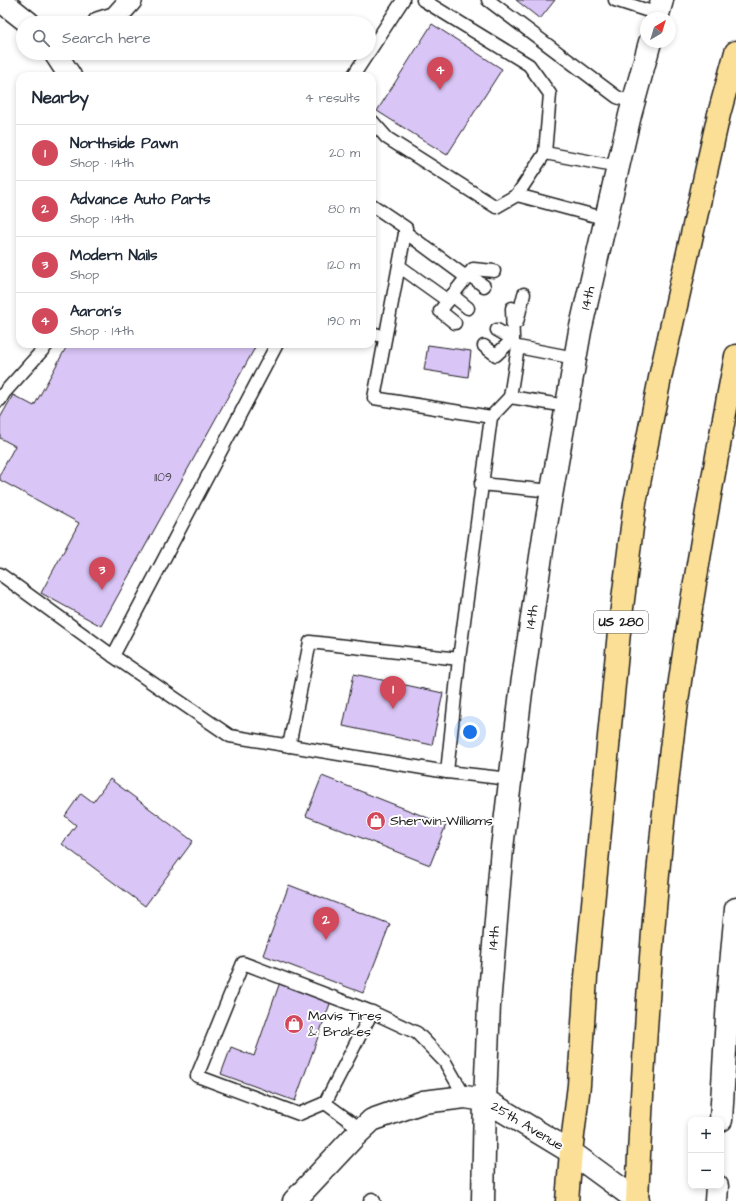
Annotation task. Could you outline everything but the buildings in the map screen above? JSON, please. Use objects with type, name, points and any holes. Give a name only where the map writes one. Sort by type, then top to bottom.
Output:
[{"type":"highway","name":"US 280","points":[[567,1201],[579,1085],[586,977],[619,632],[635,503],[661,373],[720,114],[736,52]]},
{"type":"highway","points":[[637,1201],[643,1070],[653,921],[670,756],[692,600],[718,444],[736,356]]},
{"type":"street","points":[[0,0],[21,16]]},
{"type":"street","points":[[116,16],[131,0]]},
{"type":"street","name":"14th","points":[[483,1201],[475,1099],[490,997],[502,848],[522,684],[552,491],[580,331],[648,48]]},
{"type":"street","points":[[60,60],[67,72]]},
{"type":"street","points":[[721,1117],[733,983],[736,908]]},
{"type":"street","points":[[294,1201],[372,1120],[423,1102],[475,1099]]},
{"type":"street","name":"25th Avenue","points":[[475,1099],[571,1152],[637,1201]]},
{"type":"street","points":[[716,1201],[717,1189]]},
{"type":"lane","points":[[376,42],[403,0]]},
{"type":"lane","points":[[376,126],[387,138],[496,207],[517,195],[545,153],[550,94],[529,65],[422,0]]},
{"type":"lane","points":[[488,0],[617,97],[634,103]]},
{"type":"lane","points":[[498,0],[538,31],[544,42]]},
{"type":"lane","points":[[615,0],[659,11]]},
{"type":"lane","points":[[356,72],[364,60]]},
{"type":"lane","points":[[545,153],[619,167]]},
{"type":"lane","points":[[517,195],[607,219]]},
{"type":"lane","points":[[376,208],[406,228],[374,398],[491,418]]},
{"type":"lane","points":[[405,232],[467,276],[484,286]]},
{"type":"lane","points":[[399,266],[468,308]]},
{"type":"lane","points":[[455,323],[440,311],[473,268],[494,271]]},
{"type":"lane","points":[[446,772],[459,659],[491,418],[510,397],[516,343],[524,294]]},
{"type":"lane","points":[[512,308],[516,343]]},
{"type":"lane","points":[[496,330],[516,343],[575,358]]},
{"type":"lane","points":[[376,334],[385,337]]},
{"type":"lane","points":[[484,346],[496,355],[516,343]]},
{"type":"lane","points":[[0,400],[4,393],[44,348]]},
{"type":"lane","points":[[113,656],[275,348]]},
{"type":"lane","points":[[510,397],[567,406]]},
{"type":"lane","points":[[482,484],[552,491]]},
{"type":"lane","points":[[0,574],[113,656],[230,736],[446,772],[510,780]]},
{"type":"lane","points":[[289,746],[310,642],[459,659]]},
{"type":"lane","points":[[372,1012],[325,1103],[299,1114],[197,1076],[243,963],[372,1012],[418,1033],[445,1062],[475,1099]]},
{"type":"lane","points":[[325,1103],[362,1130]]},
{"type":"lane","points":[[370,1201],[372,1199],[374,1201]]},
{"type":"place","name":"Aaron's","points":[[440,90]]},
{"type":"place","name":"Modern Nails","points":[[102,590]]},
{"type":"place","name":"Northside Pawn","points":[[393,709]]},
{"type":"place","name":"Sherwin-Williams","points":[[376,821]]},
{"type":"place","name":"Advance Auto Parts","points":[[326,940]]},
{"type":"place","name":"Mavis Tires & Brakes","points":[[294,1024]]}]
